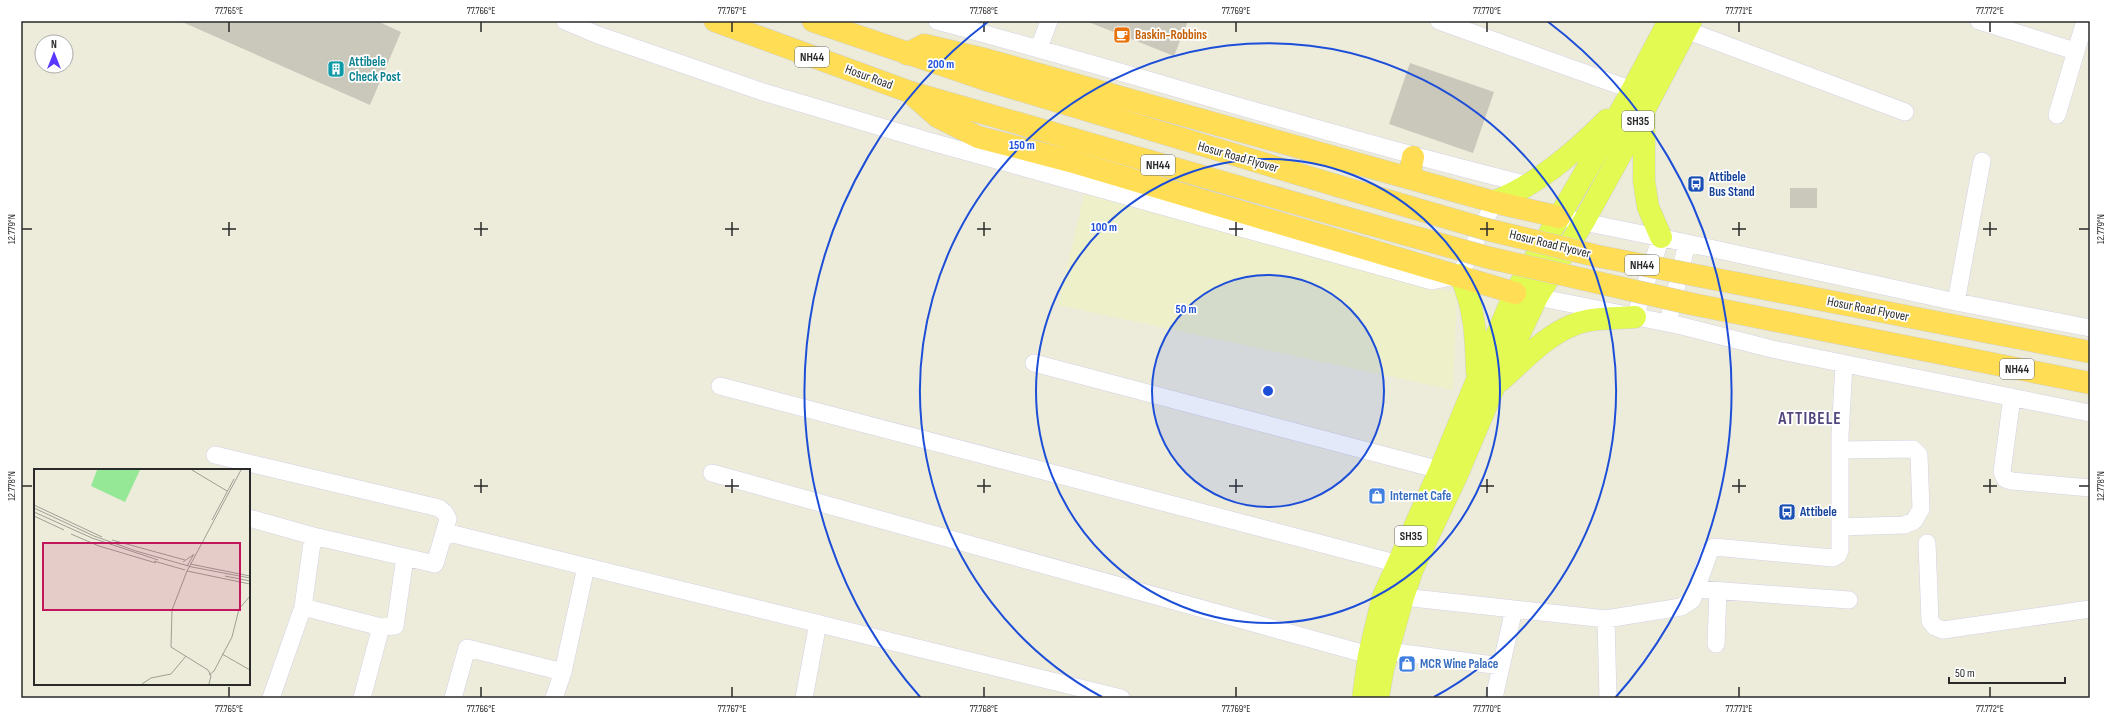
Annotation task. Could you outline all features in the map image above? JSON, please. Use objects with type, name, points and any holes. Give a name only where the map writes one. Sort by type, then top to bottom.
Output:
[{"type":"highway","name":"Hosur Road","points":[[715,21],[910,92]]},
{"type":"highway","name":"NH44","points":[[812,21],[908,54]]},
{"type":"highway","points":[[908,54],[924,45],[984,59],[1494,202],[1559,217]]},
{"type":"highway","name":"Hosur Road Flyover","points":[[908,54],[1104,117],[1485,229],[1596,256],[2090,352]]},
{"type":"highway","points":[[910,92],[938,118],[978,137],[1077,164],[1515,292]]},
{"type":"highway","name":"Hosur Road Flyover","points":[[910,92],[1490,258],[1692,304],[2090,383]]},
{"type":"highway","points":[[1409,178],[1413,157]]},
{"type":"main road","name":"SH35","points":[[1406,566],[1457,475],[1515,292],[1559,217],[1682,24]]},
{"type":"main road","points":[[1494,202],[1519,192],[1529,185],[1589,138],[1635,99]]},
{"type":"main road","points":[[1635,99],[1648,207],[1661,237]]},
{"type":"main road","name":"SH35","points":[[1363,698],[1379,653],[1394,594],[1406,566],[1440,470],[1485,383],[1584,221],[1628,143],[1635,99]]},
{"type":"main road","points":[[1460,275],[1468,291],[1485,383],[1551,336],[1574,324],[1594,320],[1635,317]]},
{"type":"main road","name":"SH35","points":[[1378,698],[1379,653]]},
{"type":"street","points":[[565,21],[598,35],[763,92],[928,141],[1432,281],[1460,275],[1494,202]]},
{"type":"street","points":[[937,21],[1038,48],[1413,157],[1529,185]]},
{"type":"street","points":[[1038,48],[1049,21]]},
{"type":"street","points":[[1439,21],[1635,99]]},
{"type":"street","points":[[1980,21],[2075,51]]},
{"type":"street","points":[[2057,115],[2085,21]]},
{"type":"street","points":[[1682,24],[1906,112]]},
{"type":"street","points":[[1956,302],[1982,161]]},
{"type":"street","points":[[1559,217],[1661,237],[1956,302],[2090,328]]},
{"type":"street","points":[[1635,317],[1661,237]]},
{"type":"street","points":[[1668,323],[1687,243]]},
{"type":"street","points":[[1515,292],[1668,323],[1772,349],[2090,413]]},
{"type":"street","points":[[1034,362],[1440,470]]},
{"type":"street","points":[[1394,594],[1606,619],[1681,606],[1692,600],[1710,550],[1714,547],[1833,558],[1838,555],[1840,550],[1840,450],[1844,364]]},
{"type":"street","points":[[720,386],[1406,566]]},
{"type":"street","points":[[2012,397],[2002,472],[2005,479],[2012,481],[2090,488]]},
{"type":"street","points":[[1840,450],[1913,449],[1919,455],[1921,509],[1914,521],[1904,525],[1840,527]]},
{"type":"street","points":[[215,455],[439,508],[445,513],[448,519],[435,564],[313,536],[250,518]]},
{"type":"street","points":[[712,473],[1379,653],[1501,666]]},
{"type":"street","points":[[445,532],[1121,698]]},
{"type":"street","points":[[271,698],[303,607],[313,536]]},
{"type":"street","points":[[1927,543],[1930,621],[1935,627],[1944,630],[2090,609]]},
{"type":"street","points":[[303,607],[381,627],[395,626],[405,556]]},
{"type":"street","points":[[554,698],[563,672],[586,567]]},
{"type":"street","points":[[1696,589],[1849,600]]},
{"type":"street","points":[[1716,644],[1718,591]]},
{"type":"street","points":[[1494,698],[1514,609]]},
{"type":"street","points":[[1606,619],[1608,698]]},
{"type":"street","points":[[804,698],[818,623]]},
{"type":"street","points":[[362,698],[381,627]]},
{"type":"street","points":[[453,698],[467,648],[563,672]]},
{"type":"shaded area","points":[[1085,191],[1457,294],[1453,390],[1058,305]]},
{"type":"building","name":"Attibele Check Post","points":[[180,21],[377,21],[401,32],[370,105]]},
{"type":"building","points":[[1086,21],[1188,21],[1174,56]]},
{"type":"building","points":[[1410,63],[1494,92],[1473,153],[1389,124]]},
{"type":"building","points":[[1790,188],[1817,188],[1817,208],[1790,208]]},
{"type":"place","name":"Baskin-Robbins","points":[[1122,35]]},
{"type":"place","name":"Attibele Check Post","points":[[336,69]]},
{"type":"place","name":"Attibele Bus Stand","points":[[1696,184]]},
{"type":"place","name":"Internet Cafe","points":[[1377,496]]},
{"type":"place","name":"Attibele","points":[[1787,512]]},
{"type":"place","name":"MCR Wine Palace","points":[[1407,664]]},
{"type":"district","name":"ATTIBELE","points":[[1810,419]]}]
